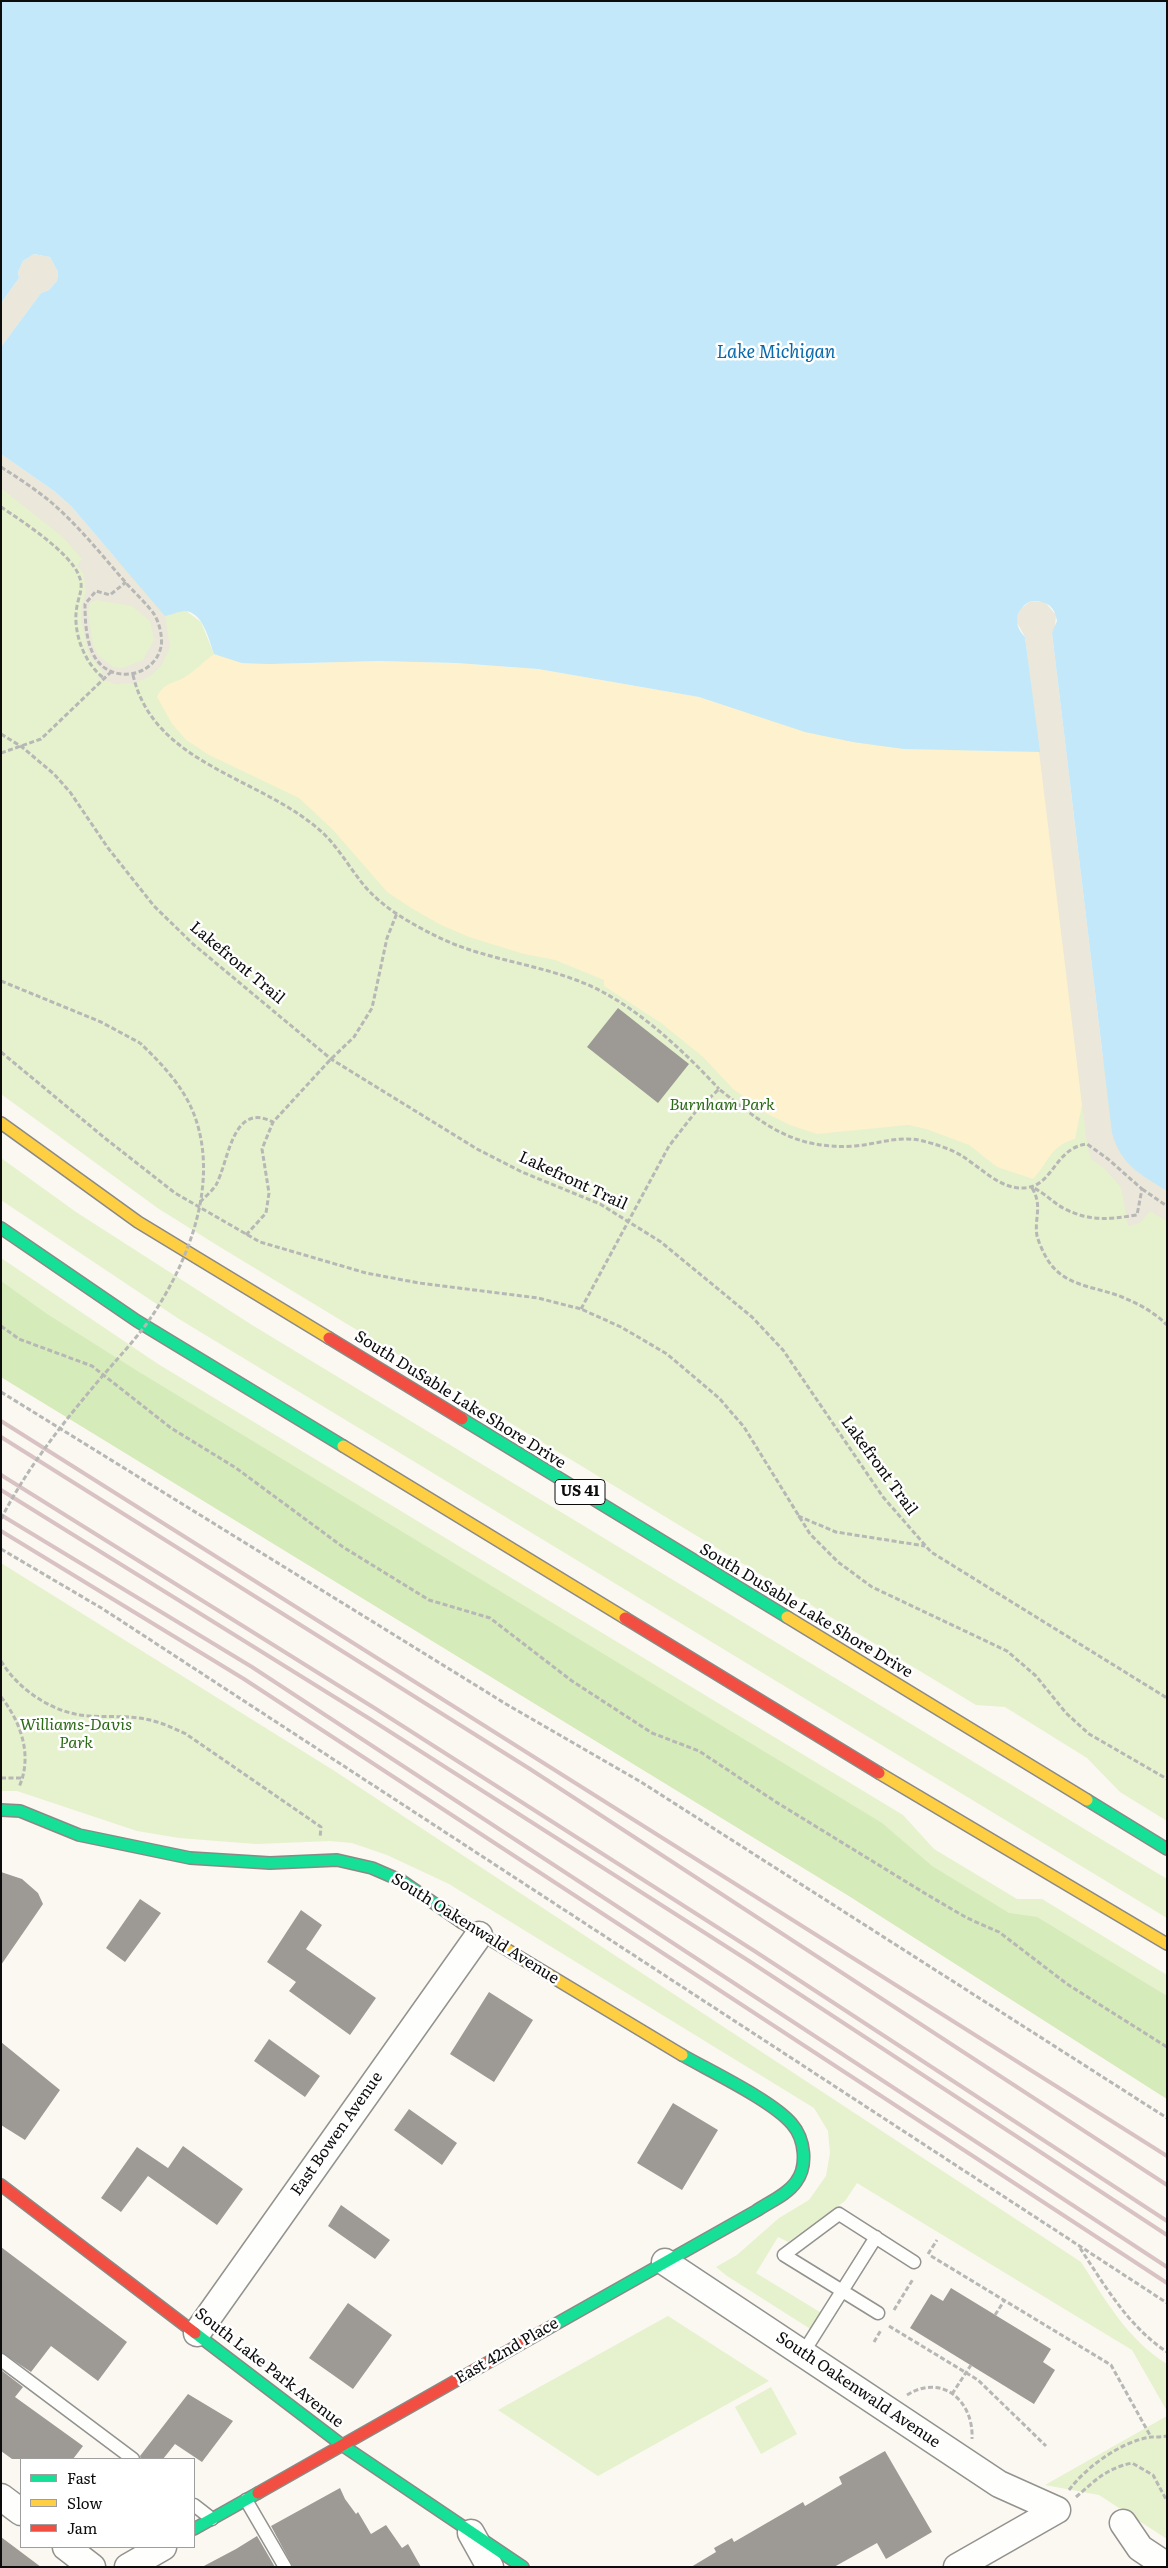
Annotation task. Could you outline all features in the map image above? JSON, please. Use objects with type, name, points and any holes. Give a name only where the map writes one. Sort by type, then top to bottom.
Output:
[{"type":"main road","name":"South DuSable Lake Shore Drive","points":[[1,1123],[70,1175],[138,1222],[1167,1849]]},
{"type":"main road","points":[[1,1228],[137,1321],[929,1803],[1167,1944]]},
{"type":"main road","name":"South Oakenwald Avenue","points":[[1,1810],[20,1811],[79,1835],[190,1858],[270,1863],[337,1860],[372,1868],[402,1881],[479,1935],[783,2116],[796,2129],[803,2158]]},
{"type":"main road","name":"East 42nd Place","points":[[195,2529],[756,2211],[785,2192],[796,2182],[803,2168],[803,2158]]},
{"type":"main road","name":"South Lake Park Avenue","points":[[1,2185],[342,2445],[523,2567]]},
{"type":"street","name":"East Bowen Avenue","points":[[196,2333],[479,1935]]},
{"type":"street","name":"South Oakenwald Avenue","points":[[665,2262],[999,2484],[1061,2502]]},
{"type":"street","points":[[1,2496],[20,2511]]},
{"type":"street","points":[[957,2567],[1061,2502]]},
{"type":"street","points":[[1123,2523],[1140,2548],[1167,2566]]},
{"type":"street","points":[[471,2533],[490,2567]]},
{"type":"street","points":[[67,2548],[92,2567]]},
{"type":"street","points":[[128,2567],[161,2548]]},
{"type":"lane","points":[[884,2315],[784,2255],[839,2214],[919,2262]]},
{"type":"lane","points":[[803,2353],[876,2237]]},
{"type":"lane","points":[[1,2360],[132,2458]]},
{"type":"lane","points":[[246,2500],[285,2567]]},
{"type":"lane","points":[[195,2506],[212,2519]]},
{"type":"path","points":[[1,467],[24,481],[64,514],[126,582],[154,615],[160,630],[161,647],[153,664],[133,674],[117,675],[97,661],[91,649],[85,604],[96,591],[110,594],[126,582]]},
{"type":"path","points":[[1,508],[32,528],[72,565],[79,575],[82,587],[76,607],[77,626],[84,654],[89,663],[105,678]]},
{"type":"path","points":[[1,753],[41,739],[112,671]]},
{"type":"path","points":[[133,674],[146,705],[157,723],[171,738],[208,765],[284,803],[306,820],[325,836],[370,892],[397,913],[454,945],[578,980],[624,1005],[690,1058],[718,1090],[772,1129],[794,1140],[812,1145],[842,1146],[892,1139],[922,1140],[961,1155],[1001,1182],[1019,1189],[1032,1188],[1042,1183],[1064,1154],[1075,1146],[1087,1144],[1108,1159],[1142,1189],[1167,1206]]},
{"type":"path","name":"Lakefront Trail","points":[[1,734],[22,747],[54,774],[70,792],[108,848],[154,906],[193,944],[331,1058],[477,1149],[522,1172],[600,1204],[661,1242],[752,1317],[783,1350],[883,1497],[926,1546],[960,1572],[1167,1698]]},
{"type":"path","points":[[246,1235],[266,1213],[269,1193],[262,1148],[273,1122],[331,1058],[354,1037],[372,1008],[387,938],[397,913]]},
{"type":"path","points":[[1,980],[100,1022],[140,1043],[176,1081],[197,1122],[201,1145],[200,1202],[194,1228],[183,1259],[152,1315],[130,1346],[50,1440],[22,1480],[1,1519]]},
{"type":"path","points":[[1,1052],[175,1193],[260,1242],[366,1273],[419,1283],[538,1298],[581,1309],[621,1327],[667,1354],[719,1398],[744,1428],[810,1534],[838,1562],[865,1582],[1007,1651],[1036,1676],[1066,1713],[1090,1734],[1167,1779]]},
{"type":"path","points":[[581,1309],[669,1146],[697,1110],[718,1090]]},
{"type":"path","points":[[200,1202],[216,1185],[223,1160],[245,1121],[253,1117],[263,1117],[273,1122]]},
{"type":"path","points":[[1032,1188],[1045,1194],[1064,1209],[1100,1221],[1137,1215],[1142,1189]]},
{"type":"path","points":[[1032,1188],[1038,1198],[1037,1236],[1047,1259],[1078,1285],[1121,1296],[1154,1312],[1167,1325]]},
{"type":"path","points":[[1,1326],[19,1339],[92,1366],[171,1428],[236,1468],[343,1547],[429,1600],[490,1618],[572,1681],[652,1733],[699,1751],[776,1802],[926,1894],[968,1918],[999,1932],[1067,1984],[1167,2047]]},
{"type":"path","points":[[1,1392],[497,1698],[641,1782],[1167,2118]]},
{"type":"path","points":[[798,1516],[836,1532],[926,1546]]},
{"type":"path","points":[[1,1549],[103,1609],[1167,2303]]},
{"type":"path","points":[[1,1662],[22,1686],[42,1702],[66,1712],[88,1716],[139,1718],[162,1723],[186,1734],[321,1827]]},
{"type":"path","points":[[1,1697],[8,1706],[23,1739],[26,1751],[23,1778],[18,1791]]},
{"type":"path","points":[[1,1778],[23,1778]]},
{"type":"path","points":[[919,2262],[928,2254],[937,2240]]},
{"type":"path","points":[[1078,2245],[1124,2314],[1154,2343],[1167,2352]]},
{"type":"path","points":[[928,2254],[1111,2365],[1151,2438]]},
{"type":"path","points":[[884,2315],[914,2277]]},
{"type":"path","points":[[995,2315],[1004,2300]]},
{"type":"path","points":[[874,2342],[885,2324],[978,2380],[1046,2446]]},
{"type":"path","points":[[952,2394],[971,2365]]},
{"type":"path","points":[[904,2397],[917,2389],[925,2388],[934,2388],[952,2394],[961,2400],[970,2414],[973,2427],[972,2442]]},
{"type":"path","points":[[1061,2502],[1091,2466],[1131,2443],[1167,2436]]},
{"type":"path","points":[[1061,2502],[1077,2497],[1097,2477],[1115,2467],[1132,2463],[1153,2475],[1167,2501]]},
{"type":"green space","name":"Burnham Park","points":[[1,454],[115,558],[201,622],[214,654],[271,664],[751,714],[805,732],[904,749],[1039,752],[1125,1163],[1167,1191],[1167,1821],[1120,1792],[1087,1758],[1005,1707],[976,1705],[159,1209],[1,1094]]},
{"type":"green space","points":[[1,1158],[76,1212],[252,1325],[1167,1879],[1167,1918],[179,1319],[1,1200]]},
{"type":"green space","points":[[1,1258],[158,1364],[903,1815],[934,1849],[1017,1899],[1042,1899],[1167,1975],[1167,2099],[849,1896],[1,1377]]},
{"type":"green space","points":[[1,1281],[47,1314],[139,1372],[882,1823],[932,1866],[1009,1913],[1037,1917],[1167,1996],[1167,2099],[849,1896],[1,1377]]},
{"type":"green space","name":"Williams-Davis Park","points":[[1,1563],[333,1770],[1081,2262],[1118,2318],[1140,2343],[1167,2364],[1167,2411],[1132,2350],[857,2183],[845,2201],[788,2242],[778,2237],[756,2273],[823,2314],[812,2330],[727,2276],[716,2267],[737,2255],[779,2218],[809,2200],[826,2176],[830,2153],[828,2131],[814,2108],[449,1884],[387,1855],[352,1843],[330,1841],[256,1844],[179,1838],[137,1831],[17,1791],[1,1791]]},
{"type":"green space","points":[[668,2316],[769,2381],[598,2476],[498,2410]]},
{"type":"green space","points":[[771,2387],[797,2434],[761,2454],[735,2407]]},
{"type":"green space","points":[[1167,2416],[1167,2539],[1099,2495],[1045,2485]]},
{"type":"sand","points":[[214,654],[242,663],[379,661],[456,663],[538,669],[699,697],[805,732],[853,742],[904,749],[1040,752],[1082,1105],[1075,1139],[1060,1146],[1033,1179],[997,1167],[969,1145],[926,1129],[908,1125],[817,1134],[790,1125],[766,1113],[733,1089],[703,1057],[661,1023],[604,986],[604,980],[555,960],[524,954],[469,937],[441,925],[411,908],[387,892],[333,830],[299,798],[209,755],[186,740],[172,724],[157,697],[166,686],[189,675]]},
{"type":"shaded area","points":[[34,254],[50,257],[58,272],[57,281],[49,290],[41,293],[1,347],[1,303],[19,278],[18,272],[23,261]]},
{"type":"shaded area","points":[[1,454],[54,491],[71,506],[165,616],[170,647],[161,666],[150,676],[135,683],[116,684],[97,678],[103,672],[89,655],[81,620],[81,608],[86,591],[83,573],[77,565],[82,559],[63,537],[1,488]],"holes":[[[96,600],[132,606],[150,621],[154,640],[143,660],[123,668],[113,667],[98,655],[93,646],[88,612],[90,603]]]},
{"type":"shaded area","points":[[1031,601],[1045,602],[1056,615],[1055,628],[1052,633],[1112,1133],[1141,1174],[1167,1191],[1167,1221],[1150,1211],[1140,1223],[1128,1226],[1121,1187],[1104,1168],[1091,1159],[1087,1144],[1025,637],[1016,621],[1020,609]]},
{"type":"water","name":"Lake Michigan","points":[[1,1],[1167,1],[1167,1191],[1140,1174],[1126,1161],[1112,1133],[1052,633],[1057,621],[1052,608],[1045,603],[1031,601],[1019,612],[1017,622],[1025,637],[1040,752],[904,749],[853,742],[805,732],[699,697],[538,669],[456,663],[379,661],[242,663],[214,654],[201,621],[196,616],[185,611],[165,616],[71,506],[54,491],[1,454],[1,347],[41,293],[49,290],[57,281],[58,272],[50,257],[34,254],[23,261],[18,272],[19,278],[1,303]]},
{"type":"building","points":[[618,1008],[689,1064],[658,1103],[587,1047]]},
{"type":"building","points":[[1,1872],[22,1879],[38,1893],[43,1904],[1,1965]]},
{"type":"building","points":[[140,1899],[161,1913],[125,1962],[106,1948]]},
{"type":"building","points":[[301,1910],[322,1925],[306,1949],[376,1998],[350,2035],[289,1991],[296,1982],[267,1962]]},
{"type":"building","points":[[489,1992],[533,2020],[494,2082],[450,2054]]},
{"type":"building","points":[[269,2039],[320,2076],[305,2097],[254,2061]]},
{"type":"building","points":[[1,2042],[60,2090],[25,2140],[1,2125]]},
{"type":"building","points":[[673,2103],[718,2130],[682,2190],[637,2163]]},
{"type":"building","points":[[409,2109],[457,2143],[442,2165],[394,2130]]},
{"type":"building","points":[[183,2146],[243,2189],[217,2225],[148,2176],[121,2212],[101,2198],[137,2147],[168,2168]]},
{"type":"building","points":[[341,2205],[390,2240],[375,2259],[328,2226]]},
{"type":"building","points":[[1,2247],[127,2342],[98,2381],[51,2346],[31,2372],[1,2352]]},
{"type":"building","points":[[951,2288],[1051,2349],[1043,2362],[1055,2370],[1034,2404],[910,2328],[931,2294],[943,2301]]},
{"type":"building","points":[[348,2303],[392,2335],[353,2389],[309,2358]]},
{"type":"building","points":[[1,2370],[23,2387],[15,2397],[83,2446],[74,2458],[12,2459],[1,2451]]},
{"type":"building","points":[[188,2394],[233,2421],[202,2462],[175,2444],[164,2458],[141,2458],[140,2456]]},
{"type":"building","points":[[885,2451],[932,2532],[886,2559],[877,2543],[834,2567],[691,2567],[716,2552],[714,2548],[732,2538],[734,2542],[803,2502],[805,2506],[842,2484],[839,2477]]},
{"type":"building","points":[[340,2488],[345,2499],[356,2514],[358,2512],[371,2534],[386,2525],[402,2548],[408,2544],[421,2567],[293,2567],[271,2526]]},
{"type":"building","points":[[257,2536],[275,2567],[202,2567],[236,2549]]},
{"type":"building","points":[[1,2537],[41,2567],[1,2567]]},
{"type":"railway","points":[[1,1421],[1167,2156]]},
{"type":"railway","points":[[1,1437],[530,1769],[1167,2185]]},
{"type":"railway","points":[[1,1475],[376,1709],[756,1952],[1167,2221]]},
{"type":"railway","points":[[1,1490],[370,1719],[749,1961],[1167,2235]]},
{"type":"railway","points":[[1,1515],[252,1667],[1167,2267]]},
{"type":"railway","points":[[1,1531],[244,1679],[1167,2283]]},
{"type":"traffic: fast","points":[[1,1228],[137,1321],[343,1446]]},
{"type":"traffic: fast","points":[[462,1419],[787,1617]]},
{"type":"traffic: fast","points":[[1087,1800],[1167,1849]]},
{"type":"traffic: fast","points":[[1,1810],[20,1811],[79,1835],[190,1858],[270,1863],[337,1860],[372,1868],[402,1881],[461,1922]]},
{"type":"traffic: fast","points":[[547,2329],[778,2198],[788,2191],[800,2176],[803,2161],[802,2145],[800,2137],[792,2124],[783,2115],[756,2096],[682,2055]]},
{"type":"traffic: fast","points":[[195,2333],[342,2445],[523,2567]]},
{"type":"traffic: fast","points":[[195,2528],[258,2493]]},
{"type":"traffic: slow","points":[[1,1123],[138,1222],[329,1338]]},
{"type":"traffic: slow","points":[[343,1446],[625,1618]]},
{"type":"traffic: slow","points":[[787,1617],[1087,1800]]},
{"type":"traffic: slow","points":[[879,1773],[1167,1944]]},
{"type":"traffic: slow","points":[[461,1922],[682,2055]]},
{"type":"traffic: jam","points":[[329,1338],[462,1419]]},
{"type":"traffic: jam","points":[[625,1618],[879,1773]]},
{"type":"traffic: jam","points":[[1,2185],[195,2333]]},
{"type":"traffic: jam","points":[[258,2493],[547,2329]]}]
